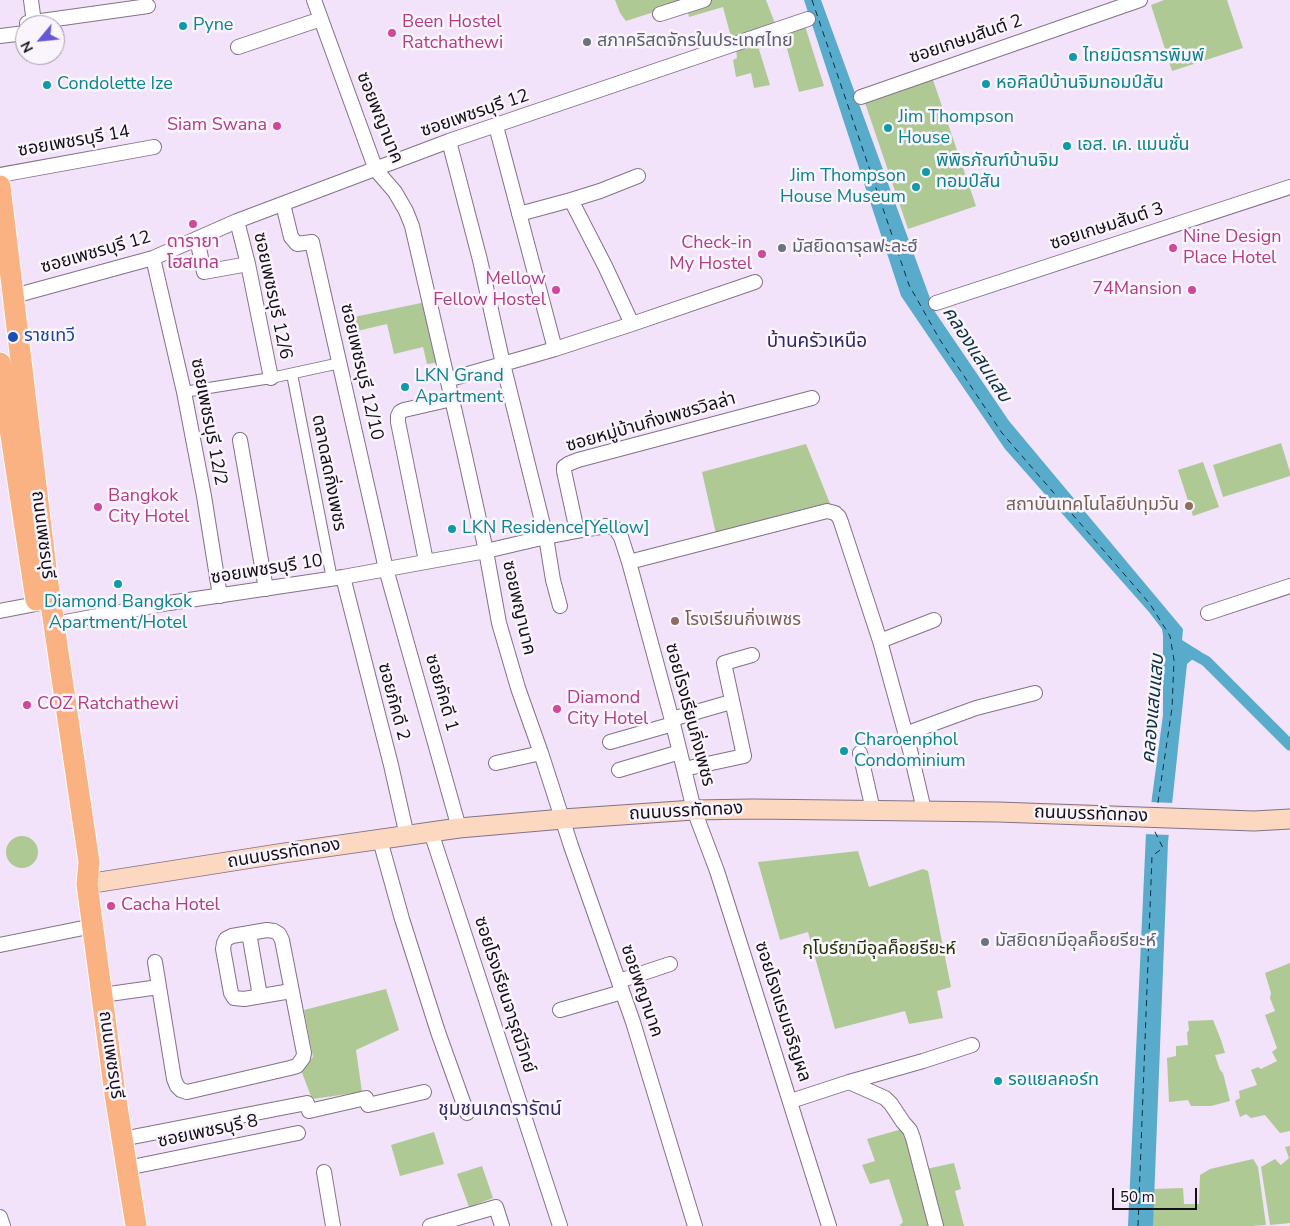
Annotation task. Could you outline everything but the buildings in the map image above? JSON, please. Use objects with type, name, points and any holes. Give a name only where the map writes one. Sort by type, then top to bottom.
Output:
[{"type":"main road","name":"ถนนเพชรบุรี","points":[[0,186],[54,624],[89,862],[87,884],[122,1139],[136,1226]]},
{"type":"main road","name":"ถนนเพชรบุรี","points":[[0,363],[75,865],[87,884]]},
{"type":"main road","name":"ถนนบรรทัดทอง","points":[[87,884],[459,828],[694,810],[924,810],[1254,821],[1290,819]]},
{"type":"street","points":[[30,15],[31,0]]},
{"type":"street","name":"ซอยพญานาค","points":[[314,0],[376,170],[395,192],[406,210],[412,226],[486,551],[499,623],[518,688],[589,901],[646,1062],[695,1226]]},
{"type":"street","points":[[660,14],[704,0]]},
{"type":"street","name":"ซอยเกษมสันต์ 2","points":[[861,97],[1140,0]]},
{"type":"street","points":[[65,18],[117,6],[148,6]]},
{"type":"street","points":[[238,48],[321,19]]},
{"type":"street","name":"ซอยเพชรบุรี 12","points":[[14,296],[153,258],[237,221],[449,141],[808,19]]},
{"type":"street","points":[[0,36],[15,31]]},
{"type":"street","points":[[496,126],[555,349]]},
{"type":"street","points":[[449,141],[480,260],[503,364],[546,537],[553,580],[560,606]]},
{"type":"street","name":"ซอยเพชรบุรี 14","points":[[0,175],[154,147]]},
{"type":"street","points":[[519,214],[600,191],[638,176]]},
{"type":"street","name":"ซอยเกษมสันต์ 3","points":[[936,303],[1290,187]]},
{"type":"street","points":[[571,200],[632,324]]},
{"type":"street","name":"ซอยเพชรบุรี 12/10","points":[[283,204],[290,237],[296,244],[312,242],[386,569]]},
{"type":"street","name":"ซอยเพชรบุรี 12/6","points":[[237,221],[248,264],[271,378]]},
{"type":"street","points":[[197,239],[204,272],[248,264]]},
{"type":"street","name":"ซอยเพชรบุรี 12/2","points":[[153,258],[184,392],[204,496],[220,596]]},
{"type":"street","points":[[447,380],[555,349],[755,282]]},
{"type":"street","points":[[184,392],[271,378],[340,364]]},
{"type":"street","name":"ตลาดสดกิ่งเพชร","points":[[292,374],[338,578]]},
{"type":"street","name":"ซอยหมู่บ้านกิ่งเพชรวิลล่า","points":[[577,531],[564,471],[564,467],[568,464],[812,398]]},
{"type":"street","points":[[426,561],[398,416],[404,410],[452,399]]},
{"type":"street","points":[[240,440],[266,589]]},
{"type":"street","points":[[629,562],[773,524],[832,511],[839,517],[841,522],[880,641],[924,810]]},
{"type":"street","name":"ซอยโรงเรียนกิ่งเพชร","points":[[486,551],[577,531],[606,526],[615,528],[621,537],[629,562],[694,810]]},
{"type":"street","name":"ซอยเพชรบุรี 10","points":[[54,624],[169,603],[338,578],[486,551]]},
{"type":"street","name":"ซอยภัคดี 1","points":[[386,569],[459,828]]},
{"type":"street","name":"ซอยภัคดี 2","points":[[338,578],[390,765],[407,836]]},
{"type":"street","points":[[1208,613],[1290,586]]},
{"type":"street","points":[[0,611],[36,604]]},
{"type":"street","points":[[880,641],[934,620]]},
{"type":"street","points":[[684,769],[744,756],[724,663],[752,655]]},
{"type":"street","points":[[905,734],[976,708],[1035,693]]},
{"type":"street","points":[[610,742],[724,704]]},
{"type":"street","points":[[620,770],[680,752]]},
{"type":"street","points":[[496,763],[541,753]]},
{"type":"street","points":[[860,753],[873,810]]},
{"type":"street","name":"ซอยโรงแรมเจริญผล","points":[[694,810],[723,890],[829,1226]]},
{"type":"street","name":"ซอยโรงเรียนจารุณีวิทย์","points":[[431,832],[560,1226]]},
{"type":"street","points":[[380,840],[402,919],[467,1113]]},
{"type":"street","points":[[0,945],[93,926]]},
{"type":"street","points":[[155,962],[174,1079],[181,1090],[187,1092],[290,1068],[300,1063],[303,1058],[304,1053],[282,940],[279,934],[267,930],[232,936],[226,939],[223,949],[231,993],[234,998],[244,999],[291,991]]},
{"type":"street","points":[[249,933],[260,996]]},
{"type":"street","points":[[560,1010],[620,987],[670,964]]},
{"type":"street","points":[[102,995],[159,987]]},
{"type":"street","points":[[791,1101],[972,1045]]},
{"type":"street","points":[[849,1082],[885,1098],[910,1130],[936,1226]]},
{"type":"street","points":[[122,1139],[307,1103],[309,1111],[366,1098],[368,1105],[424,1092]]},
{"type":"street","name":"ซอยเพชรบุรี 8","points":[[127,1168],[298,1133]]},
{"type":"street","points":[[324,1172],[333,1226]]},
{"type":"street","points":[[430,1226],[496,1206],[502,1226]]},
{"type":"street","points":[[0,1217],[3,1226]]},
{"type":"green space","points":[[615,0],[691,0],[626,21],[620,13]]},
{"type":"green space","points":[[712,0],[766,0],[776,26],[732,41],[723,7],[689,17],[687,8]]},
{"type":"green space","points":[[1164,0],[1227,0],[1243,48],[1172,71],[1151,5]]},
{"type":"green space","points":[[804,23],[824,86],[799,92],[784,38],[758,46],[770,85],[754,88],[751,73],[736,77],[733,60],[737,58],[736,47]]},
{"type":"green space","name":"พิพิธภัณฑ์บ้านจิม ทอมป์สัน","points":[[932,77],[976,206],[908,229],[864,100]]},
{"type":"green space","points":[[426,302],[439,362],[427,364],[423,347],[394,354],[387,324],[357,331],[354,317]]},
{"type":"green space","points":[[1281,443],[1290,476],[1223,497],[1213,465]]},
{"type":"green space","points":[[806,444],[831,506],[716,534],[702,472]]},
{"type":"green space","points":[[1203,462],[1219,507],[1193,516],[1178,470]]},
{"type":"green space","points":[[22,836],[28,837],[33,841],[37,846],[37,858],[33,863],[28,867],[22,868],[16,867],[11,863],[7,858],[6,852],[7,846],[11,841],[16,837]]},
{"type":"green space","name":"กุโบร์ยามีอุลค็อยรียะห์","points":[[858,851],[869,887],[923,869],[928,871],[951,987],[937,991],[943,1018],[909,1024],[905,1011],[835,1029],[808,932],[780,940],[758,862]]},
{"type":"green space","points":[[1290,963],[1290,1131],[1280,1133],[1265,1115],[1251,1118],[1246,1114],[1240,1117],[1235,1101],[1240,1098],[1239,1091],[1257,1085],[1251,1070],[1258,1067],[1261,1069],[1277,1061],[1272,1052],[1277,1048],[1265,1015],[1275,1011],[1270,998],[1271,993],[1265,973]]},
{"type":"green space","points":[[386,989],[399,1030],[356,1050],[362,1092],[312,1099],[301,1070],[313,1057],[304,1010]]},
{"type":"green space","points":[[1213,1020],[1225,1053],[1215,1055],[1220,1070],[1223,1073],[1230,1101],[1211,1106],[1191,1106],[1188,1100],[1169,1102],[1167,1058],[1176,1056],[1176,1046],[1188,1045],[1188,1021]]},
{"type":"green space","points":[[902,1129],[908,1137],[932,1226],[899,1226],[903,1222],[889,1179],[870,1184],[862,1165],[875,1161],[867,1139]]},
{"type":"green space","points":[[434,1132],[444,1164],[400,1176],[391,1145]]},
{"type":"green space","points":[[1290,1146],[1290,1223],[1270,1225],[1261,1167],[1275,1159],[1281,1165],[1289,1158],[1285,1147]]},
{"type":"green space","points":[[1253,1159],[1258,1167],[1266,1225],[1152,1226],[1153,1189],[1183,1188],[1184,1204],[1199,1204],[1200,1175],[1210,1169]]},
{"type":"green space","points":[[954,1163],[961,1189],[955,1191],[964,1226],[940,1226],[926,1169]]},
{"type":"green space","points":[[482,1166],[493,1198],[469,1207],[457,1174]]},
{"type":"water","points":[[804,0],[821,0],[935,312],[1009,421],[1183,629],[1182,640],[1201,652],[1187,664],[1168,842],[1153,1226],[1128,1226],[1146,833],[1163,715],[1162,629],[1005,449],[901,296]]},
{"type":"pier","points":[[1149,802],[1175,803],[1171,835],[1143,834]]},
{"type":"waterway","points":[[1182,648],[1206,661],[1290,745]]},
{"type":"ferry route","points":[[812,0],[909,285],[940,340],[1002,433],[1150,604],[1170,636],[1174,660],[1172,708],[1157,809]]},
{"type":"ferry route","points":[[1138,1226],[1152,856],[1163,848],[1154,830],[1155,825]]},
{"type":"place","name":"Pyne","points":[[183,26]]},
{"type":"place","name":"Been Hostel Ratchathewi","points":[[392,33]]},
{"type":"place","name":"สภาคริสตจักรในประเทศไทย","points":[[587,42]]},
{"type":"place","name":"ไทยมิตรการพิมพ์","points":[[1073,57]]},
{"type":"place","name":"หอศิลป์บ้านจิมทอมป์สัน","points":[[986,84]]},
{"type":"place","name":"Condolette Ize","points":[[47,85]]},
{"type":"place","name":"Siam Swana","points":[[277,126]]},
{"type":"place","name":"Jim Thompson House","points":[[888,128]]},
{"type":"place","name":"เอส. เค. แมนชั่น","points":[[1067,146]]},
{"type":"place","name":"พิพิธภัณฑ์บ้านจิม ทอมป์สัน","points":[[926,172]]},
{"type":"place","name":"Jim Thompson House Museum","points":[[916,187]]},
{"type":"place","name":"ดารายา โฮสเทล","points":[[193,224]]},
{"type":"place","name":"มัสยิดดารุลฟะละฮ์","points":[[782,248]]},
{"type":"place","name":"Nine Design Place Hotel","points":[[1173,248]]},
{"type":"place","name":"Check-in My Hostel","points":[[762,254]]},
{"type":"place","name":"Mellow Fellow Hostel","points":[[556,290]]},
{"type":"place","name":"74Mansion","points":[[1192,290]]},
{"type":"place","name":"ราชเทวี","points":[[13,337]]},
{"type":"place","name":"LKN Grand Apartment","points":[[405,387]]},
{"type":"place","name":"สถาบันเทคโนโลยีปทุมวัน","points":[[1189,506]]},
{"type":"place","name":"Bangkok City Hotel","points":[[98,507]]},
{"type":"place","name":"LKN Residence[Yellow]","points":[[452,529]]},
{"type":"place","name":"Diamond Bangkok Apartment/Hotel","points":[[118,584]]},
{"type":"place","name":"โรงเรียนกิ่งเพชร","points":[[675,621]]},
{"type":"place","name":"COZ Ratchathewi","points":[[27,705]]},
{"type":"place","name":"Diamond City Hotel","points":[[557,709]]},
{"type":"place","name":"Charoenphol Condominium","points":[[844,751]]},
{"type":"place","name":"Cacha Hotel","points":[[111,906]]},
{"type":"place","name":"มัสยิดยามีอุลค็อยรียะห์","points":[[985,942]]},
{"type":"place","name":"รอแยลคอร์ท","points":[[998,1081]]},
{"type":"district","name":"บ้านครัวเหนือ","points":[[817,342]]},
{"type":"district","name":"ชุมชนเภตรารัตน์","points":[[500,1110]]},
{"type":"water label","name":"คลองแสนแสบ","points":[[976,355]]},
{"type":"water label","name":"คลองแสนแสบ","points":[[1154,709]]}]
